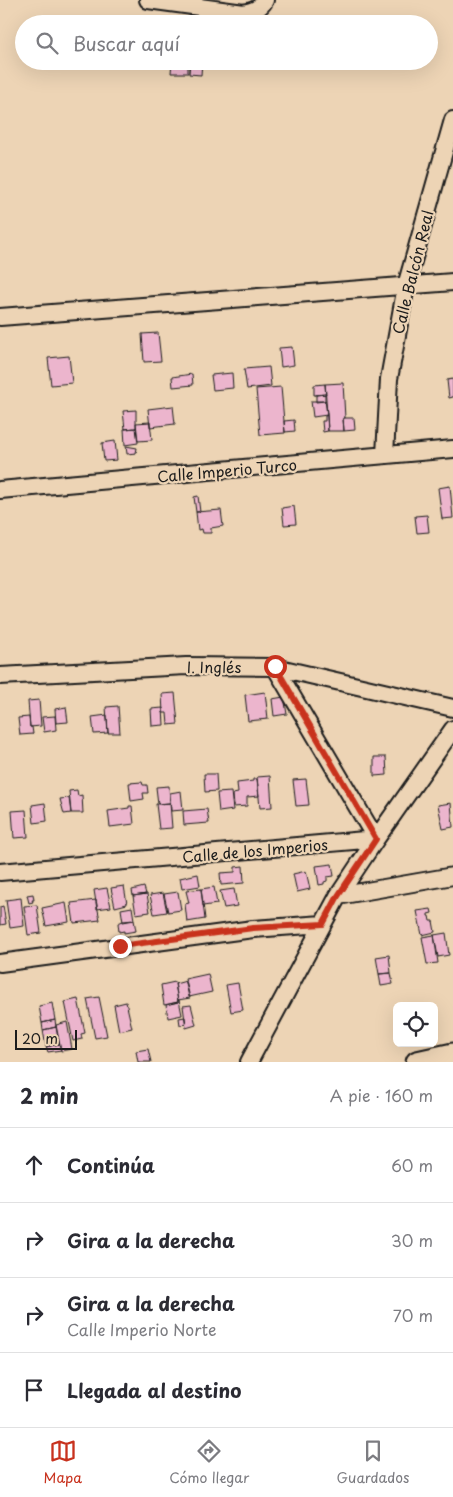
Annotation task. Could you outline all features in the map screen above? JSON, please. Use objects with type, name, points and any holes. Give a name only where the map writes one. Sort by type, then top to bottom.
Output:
[{"type":"street","points":[[148,0],[244,13],[255,11],[265,0]]},
{"type":"street","name":"Calle Balcón Real","points":[[386,455],[389,379],[406,286],[453,120]]},
{"type":"street","points":[[0,317],[453,282]]},
{"type":"street","name":"Calle Imperio Turco","points":[[0,490],[453,449]]},
{"type":"street","name":"I. Inglés","points":[[0,676],[186,666],[275,666],[453,708]]},
{"type":"street","points":[[275,666],[376,839]]},
{"type":"street","points":[[249,1062],[338,896],[453,730]]},
{"type":"street","name":"Calle de los Imperios","points":[[0,872],[376,839]]},
{"type":"street","points":[[338,896],[453,876]]},
{"type":"street","points":[[0,963],[253,928],[323,924]]},
{"type":"street","points":[[417,1062],[453,1054]]},
{"type":"building","points":[[171,70],[188,70],[188,73],[171,73]]},
{"type":"building","points":[[189,70],[201,70],[201,75],[189,74]]},
{"type":"building","points":[[158,333],[161,361],[144,362],[142,334]]},
{"type":"building","points":[[292,347],[294,365],[281,367],[279,348]]},
{"type":"building","points":[[69,356],[72,383],[51,385],[48,358]]},
{"type":"building","points":[[269,367],[271,386],[247,389],[244,369]]},
{"type":"building","points":[[232,373],[233,388],[213,390],[211,375]]},
{"type":"building","points":[[192,374],[193,385],[173,387],[172,377]]},
{"type":"building","points":[[453,379],[453,397],[449,398],[447,380]]},
{"type":"building","points":[[343,383],[344,431],[328,431],[325,384]]},
{"type":"building","points":[[325,384],[326,394],[314,395],[314,385]]},
{"type":"building","points":[[281,387],[285,433],[260,435],[256,389]]},
{"type":"building","points":[[325,394],[325,401],[316,402],[316,395]]},
{"type":"building","points":[[325,400],[327,415],[313,417],[311,401]]},
{"type":"building","points":[[173,406],[175,424],[150,427],[148,409]]},
{"type":"building","points":[[136,410],[136,428],[125,429],[123,411]]},
{"type":"building","points":[[327,415],[328,431],[323,432],[322,421],[325,421],[325,416]]},
{"type":"building","points":[[343,418],[354,418],[355,430],[344,431]]},
{"type":"building","points":[[294,420],[295,431],[285,432],[284,421]]},
{"type":"building","points":[[150,422],[152,440],[138,441],[136,423]]},
{"type":"building","points":[[136,428],[138,443],[125,445],[124,429]]},
{"type":"building","points":[[115,441],[117,460],[104,461],[102,443]]},
{"type":"building","points":[[126,446],[137,448],[136,453],[127,454]]},
{"type":"building","points":[[450,486],[453,518],[442,519],[438,488]]},
{"type":"building","points":[[198,496],[200,512],[196,512],[194,497]]},
{"type":"building","points":[[294,506],[296,524],[284,525],[282,508]]},
{"type":"building","points":[[221,510],[223,526],[211,528],[211,533],[203,533],[202,529],[198,530],[196,512]]},
{"type":"building","points":[[427,515],[429,532],[417,533],[415,516]]},
{"type":"building","points":[[265,692],[268,719],[248,721],[245,695]]},
{"type":"building","points":[[175,693],[178,724],[168,725],[167,713],[163,713],[162,694]]},
{"type":"building","points":[[284,697],[287,714],[274,716],[272,699]]},
{"type":"building","points":[[39,700],[41,726],[30,727],[28,701]]},
{"type":"building","points":[[118,706],[120,733],[108,733],[106,707]]},
{"type":"building","points":[[66,707],[68,722],[56,723],[55,709]]},
{"type":"building","points":[[163,708],[164,725],[152,726],[151,709]]},
{"type":"building","points":[[107,715],[108,733],[94,734],[92,717]]},
{"type":"building","points":[[55,716],[56,730],[44,732],[42,717]]},
{"type":"building","points":[[29,717],[33,734],[20,735],[18,718]]},
{"type":"building","points":[[374,757],[386,757],[387,775],[374,776]]},
{"type":"building","points":[[204,774],[216,774],[217,791],[205,792]]},
{"type":"building","points":[[270,776],[272,807],[260,808],[257,777]]},
{"type":"building","points":[[253,779],[257,779],[259,796],[247,797],[247,806],[234,807],[233,794],[238,793],[237,783],[253,781]]},
{"type":"building","points":[[306,779],[309,805],[296,806],[293,780]]},
{"type":"building","points":[[142,782],[143,785],[147,785],[148,793],[143,793],[144,799],[131,801],[129,783]]},
{"type":"building","points":[[169,786],[170,803],[158,804],[156,787]]},
{"type":"building","points":[[77,790],[78,796],[82,795],[83,813],[71,813],[69,791]]},
{"type":"building","points":[[181,791],[183,810],[171,811],[170,793]]},
{"type":"building","points":[[231,792],[233,810],[219,812],[217,793]]},
{"type":"building","points":[[69,798],[71,813],[64,814],[60,799]]},
{"type":"building","points":[[45,803],[47,821],[34,823],[32,805]]},
{"type":"building","points":[[170,803],[172,828],[159,829],[156,804]]},
{"type":"building","points":[[451,803],[453,827],[443,829],[438,805]]},
{"type":"building","points":[[129,806],[132,806],[134,824],[110,827],[108,811],[129,808]]},
{"type":"building","points":[[207,809],[209,823],[184,825],[183,811]]},
{"type":"building","points":[[26,810],[28,837],[14,838],[12,811]]},
{"type":"building","points":[[332,864],[334,876],[327,877],[327,881],[324,884],[319,885],[316,866]]},
{"type":"building","points":[[243,866],[244,883],[221,885],[220,873],[235,872],[235,867]]},
{"type":"building","points":[[306,871],[310,889],[297,892],[293,874]]},
{"type":"building","points":[[198,874],[200,886],[182,889],[180,878]]},
{"type":"building","points":[[124,886],[127,904],[115,907],[111,888]]},
{"type":"building","points":[[144,887],[146,894],[133,896],[132,890]]},
{"type":"building","points":[[214,887],[217,904],[203,906],[201,889]]},
{"type":"building","points":[[107,888],[111,907],[97,909],[94,890]]},
{"type":"building","points":[[201,889],[205,919],[187,922],[185,904],[189,903],[186,891]]},
{"type":"building","points":[[234,889],[237,906],[224,908],[220,891]]},
{"type":"building","points":[[178,892],[181,910],[168,912],[164,894]]},
{"type":"building","points":[[163,893],[167,912],[154,914],[150,895]]},
{"type":"building","points":[[33,894],[34,900],[29,903],[27,895]]},
{"type":"building","points":[[147,894],[150,912],[136,914],[133,896]]},
{"type":"building","points":[[21,898],[24,926],[10,928],[6,900]]},
{"type":"building","points":[[96,900],[100,920],[74,923],[71,903]]},
{"type":"building","points":[[66,903],[69,922],[46,926],[42,908]]},
{"type":"building","points":[[37,905],[41,933],[28,935],[24,906]]},
{"type":"building","points":[[3,906],[6,924],[0,925],[0,907]]},
{"type":"building","points":[[132,907],[134,920],[123,922],[121,909]]},
{"type":"building","points":[[431,909],[432,913],[428,914],[428,916],[430,921],[433,921],[435,932],[422,935],[417,911]]},
{"type":"building","points":[[134,920],[136,931],[119,932],[118,923]]},
{"type":"building","points":[[446,933],[449,955],[438,957],[434,935]]},
{"type":"building","points":[[434,935],[438,963],[427,964],[422,937]]},
{"type":"building","points":[[389,955],[391,973],[379,974],[376,957]]},
{"type":"building","points":[[391,973],[393,984],[381,986],[379,974]]},
{"type":"building","points":[[208,974],[212,992],[189,997],[185,979]]},
{"type":"building","points":[[186,981],[190,998],[178,1000],[175,984]]},
{"type":"building","points":[[175,982],[178,1002],[164,1005],[161,985]]},
{"type":"building","points":[[238,983],[243,1010],[231,1012],[226,985]]},
{"type":"building","points":[[99,997],[107,1036],[95,1038],[87,999]]},
{"type":"building","points":[[78,999],[85,1033],[81,1034],[82,1039],[73,1041],[65,1002]]},
{"type":"building","points":[[178,1000],[182,1015],[168,1018],[166,1005],[178,1002]]},
{"type":"building","points":[[126,1002],[132,1028],[119,1031],[114,1005]]},
{"type":"building","points":[[52,1003],[55,1020],[42,1023],[39,1006]]},
{"type":"building","points":[[191,1005],[196,1025],[186,1028],[183,1006]]},
{"type":"building","points":[[185,1017],[186,1024],[180,1025],[179,1018]]},
{"type":"building","points":[[55,1020],[56,1027],[43,1030],[42,1023]]},
{"type":"building","points":[[67,1022],[72,1049],[61,1051],[56,1025]]},
{"type":"building","points":[[56,1027],[59,1044],[46,1047],[43,1030]]},
{"type":"building","points":[[59,1044],[61,1050],[48,1052],[46,1047]]},
{"type":"building","points":[[148,1049],[151,1062],[138,1062],[136,1051]]},
{"type":"route","points":[[120,946],[253,928],[323,924],[338,896],[376,839],[275,666]]}]
